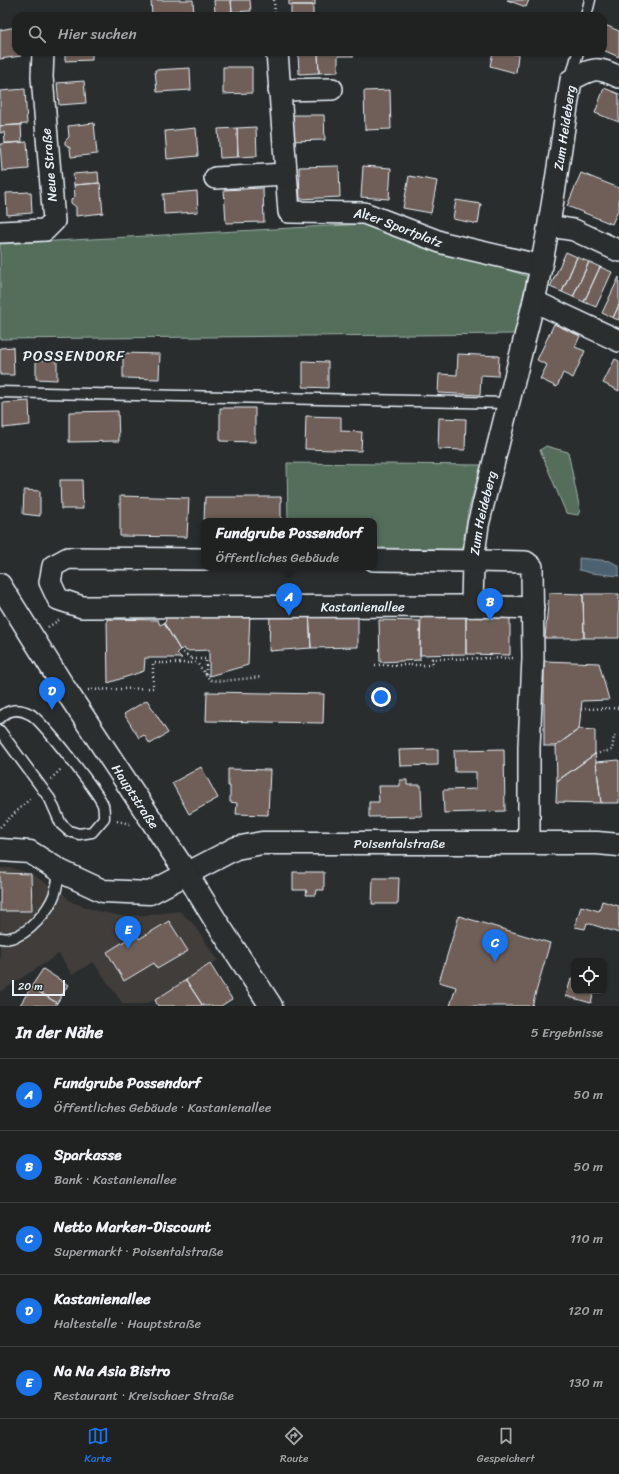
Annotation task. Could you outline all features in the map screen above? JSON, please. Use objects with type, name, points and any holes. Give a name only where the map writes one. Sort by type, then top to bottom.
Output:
[{"type":"main road","name":"Hauptstraße","points":[[0,585],[65,690],[187,874],[272,1006]]},
{"type":"main road","name":"Poisentalstraße","points":[[0,850],[30,852],[60,871],[103,891],[150,893],[236,848],[262,843],[597,843],[619,845]]},
{"type":"street","name":"Neue Straße","points":[[0,232],[45,230],[54,221],[42,77],[42,56]]},
{"type":"street","name":"Alter Sportplatz","points":[[277,56],[289,212],[364,213],[443,243],[542,266]]},
{"type":"street","name":"Zum Heideberg","points":[[529,843],[529,747],[533,608],[532,567],[526,562],[473,561],[478,525],[542,266],[550,226],[571,80],[587,72],[602,69],[619,77]]},
{"type":"street","points":[[279,90],[332,89]]},
{"type":"street","points":[[214,178],[286,174]]},
{"type":"street","points":[[550,226],[574,230],[619,251]]},
{"type":"street","points":[[534,301],[619,341]]},
{"type":"street","name":"Kastanienallee","points":[[201,559],[68,558],[53,566],[50,582],[58,599],[82,606],[472,606],[533,608]]},
{"type":"street","points":[[377,560],[473,561],[472,606]]},
{"type":"lane","points":[[587,12],[590,0]]},
{"type":"lane","points":[[571,80],[577,56]]},
{"type":"lane","points":[[0,392],[509,403]]},
{"type":"lane","points":[[0,718],[10,710],[20,710],[32,714],[62,748],[103,804],[104,818],[92,832],[79,834],[69,830],[61,824],[50,799],[0,731]]},
{"type":"lane","points":[[0,938],[10,938],[34,925],[44,913],[55,894],[60,871]]},
{"type":"path","points":[[274,0],[275,12]]},
{"type":"path","points":[[33,637],[82,606]]},
{"type":"path","points":[[180,650],[197,663],[210,680],[223,681],[261,677]]},
{"type":"path","points":[[375,665],[433,665],[432,659],[532,658]]},
{"type":"path","points":[[192,659],[206,659],[206,676]]},
{"type":"path","points":[[108,690],[153,688],[154,664],[197,663]]},
{"type":"path","points":[[581,709],[619,708]]},
{"type":"path","points":[[595,754],[612,750],[614,736],[619,736]]},
{"type":"path","points":[[104,818],[136,826]]},
{"type":"shaded area","points":[[0,868],[12,868],[31,874],[61,892],[72,902],[97,911],[122,916],[179,911],[191,921],[218,960],[155,1000],[143,1004],[123,1004],[93,962],[72,975],[59,954],[0,992]]},
{"type":"green space","points":[[365,224],[527,276],[515,334],[0,339],[0,244]]},
{"type":"green space","points":[[546,446],[568,452],[580,510],[578,515],[566,513],[540,450]]},
{"type":"green space","points":[[287,463],[481,465],[468,512],[462,549],[377,548],[377,518],[288,518]]},
{"type":"water","points":[[579,558],[610,561],[619,566],[619,576],[579,570]]},
{"type":"building","points":[[151,0],[193,0],[194,12],[152,12]]},
{"type":"building","points":[[214,0],[231,0],[232,12],[215,12]]},
{"type":"building","points":[[231,0],[250,0],[251,11],[232,12]]},
{"type":"building","points":[[289,0],[315,0],[315,5],[289,5]]},
{"type":"building","points":[[507,0],[529,0],[526,7]]},
{"type":"building","points":[[291,5],[313,5],[313,12],[291,12]]},
{"type":"building","points":[[607,26],[619,31],[619,57],[607,52]]},
{"type":"building","points":[[12,28],[12,56],[21,56],[0,59],[0,30]]},
{"type":"building","points":[[65,56],[92,56],[92,60],[65,61]]},
{"type":"building","points":[[298,56],[318,56],[319,73],[299,74]]},
{"type":"building","points":[[318,56],[338,56],[338,72],[319,73]]},
{"type":"building","points":[[492,56],[518,56],[516,73],[490,66]]},
{"type":"building","points":[[223,67],[252,67],[252,93],[223,94]]},
{"type":"building","points":[[190,68],[191,90],[157,92],[155,70]]},
{"type":"building","points":[[84,81],[86,103],[59,105],[57,83]]},
{"type":"building","points":[[604,88],[619,94],[619,122],[595,113]]},
{"type":"building","points":[[25,89],[27,124],[0,126],[0,91]]},
{"type":"building","points":[[390,90],[391,129],[365,130],[364,91]]},
{"type":"building","points":[[291,115],[324,115],[325,140],[291,141]]},
{"type":"building","points":[[94,123],[97,154],[71,157],[70,148],[65,144],[65,141],[69,137],[68,126]]},
{"type":"building","points":[[21,125],[22,142],[5,143],[4,132],[0,133],[0,126]]},
{"type":"building","points":[[256,127],[257,156],[238,157],[237,128]]},
{"type":"building","points":[[196,128],[198,156],[167,159],[165,131]]},
{"type":"building","points":[[237,128],[238,157],[220,158],[218,129]]},
{"type":"building","points":[[27,142],[29,169],[2,171],[0,144]]},
{"type":"building","points":[[339,166],[340,197],[300,199],[299,167]]},
{"type":"building","points":[[363,166],[391,168],[389,199],[361,197]]},
{"type":"building","points":[[98,172],[99,183],[74,185],[73,174]]},
{"type":"building","points":[[581,173],[619,188],[619,208],[612,224],[567,206]]},
{"type":"building","points":[[409,176],[437,181],[431,213],[403,208]]},
{"type":"building","points":[[100,183],[103,213],[76,216],[76,207],[71,203],[71,200],[75,196],[74,185]]},
{"type":"building","points":[[263,188],[264,222],[226,223],[224,190]]},
{"type":"building","points":[[197,191],[198,212],[164,214],[163,194]]},
{"type":"building","points":[[31,192],[32,213],[7,215],[6,193]]},
{"type":"building","points":[[456,200],[481,204],[478,224],[453,219]]},
{"type":"building","points":[[566,252],[577,257],[562,292],[550,287]]},
{"type":"building","points":[[577,257],[589,262],[573,297],[562,292]]},
{"type":"building","points":[[589,262],[600,267],[584,302],[573,297]]},
{"type":"building","points":[[600,267],[612,272],[596,307],[584,302]]},
{"type":"building","points":[[619,277],[619,305],[613,318],[602,313]]},
{"type":"building","points":[[619,305],[619,320],[613,318]]},
{"type":"building","points":[[554,324],[580,336],[575,347],[585,351],[573,378],[563,373],[557,387],[540,379],[547,365],[537,360]]},
{"type":"building","points":[[13,347],[14,375],[0,375],[0,348]]},
{"type":"building","points":[[123,353],[160,354],[159,379],[123,378]]},
{"type":"building","points":[[458,354],[499,356],[498,376],[481,375],[480,395],[438,393],[439,374],[457,375]]},
{"type":"building","points":[[615,359],[619,361],[619,391],[603,383]]},
{"type":"building","points":[[36,360],[57,360],[57,380],[36,379]]},
{"type":"building","points":[[303,361],[328,362],[328,388],[303,387]]},
{"type":"building","points":[[29,401],[30,425],[3,428],[3,403]]},
{"type":"building","points":[[220,408],[255,408],[255,442],[220,441]]},
{"type":"building","points":[[118,411],[119,441],[69,442],[69,412]]},
{"type":"building","points":[[306,416],[341,417],[341,431],[362,432],[361,451],[305,449]]},
{"type":"building","points":[[439,418],[466,419],[465,450],[438,449]]},
{"type":"building","points":[[60,480],[82,480],[83,509],[61,509]]},
{"type":"building","points":[[24,490],[40,491],[40,516],[23,514]]},
{"type":"building","points":[[120,496],[189,498],[187,537],[120,536]]},
{"type":"building","points":[[205,497],[281,497],[281,518],[204,518]]},
{"type":"building","points":[[549,593],[583,594],[584,638],[545,638]]},
{"type":"building","points":[[583,594],[619,594],[619,638],[584,638]]},
{"type":"building","points":[[163,611],[250,612],[248,665],[209,676],[209,650],[186,651],[184,648],[180,650],[164,623],[166,621]]},
{"type":"building","points":[[309,612],[358,612],[358,647],[311,648]]},
{"type":"building","points":[[309,612],[311,648],[269,651],[270,613]]},
{"type":"building","points":[[421,613],[466,615],[466,654],[420,655]]},
{"type":"building","points":[[466,615],[510,617],[510,655],[466,654]]},
{"type":"building","points":[[107,619],[158,620],[160,625],[164,623],[180,650],[177,654],[182,658],[145,658],[144,671],[108,683]]},
{"type":"building","points":[[379,620],[420,621],[420,660],[380,662]]},
{"type":"building","points":[[544,661],[599,663],[609,700],[582,701],[579,729],[556,746],[544,746]]},
{"type":"building","points":[[207,692],[324,694],[323,723],[206,721]]},
{"type":"building","points":[[147,700],[168,733],[150,744],[144,735],[139,738],[124,714]]},
{"type":"building","points":[[579,729],[595,730],[595,754],[557,781],[556,746]]},
{"type":"building","points":[[438,749],[438,765],[400,766],[399,750]]},
{"type":"building","points":[[504,749],[505,811],[444,813],[443,790],[476,789],[476,772],[455,772],[454,750]]},
{"type":"building","points":[[595,754],[601,803],[556,802],[557,781]]},
{"type":"building","points":[[619,760],[619,803],[601,803],[596,762]]},
{"type":"building","points":[[201,767],[218,798],[189,814],[172,783]]},
{"type":"building","points":[[228,769],[270,770],[268,815],[236,814],[237,803],[230,802]]},
{"type":"building","points":[[400,780],[407,780],[407,785],[421,785],[422,816],[369,817],[369,802],[379,802],[378,786],[400,786]]},
{"type":"building","points":[[293,872],[324,872],[324,890],[317,890],[316,895],[306,895],[307,890],[293,890]]},
{"type":"building","points":[[0,873],[31,874],[32,911],[0,911]]},
{"type":"building","points":[[373,878],[399,878],[398,904],[372,904]]},
{"type":"building","points":[[602,901],[619,906],[619,933],[587,923],[585,929],[575,927],[581,906],[599,911]]},
{"type":"building","points":[[459,916],[550,943],[532,1006],[450,1006],[456,987],[439,982]]},
{"type":"building","points":[[169,921],[188,951],[157,969],[154,963],[124,981],[107,952],[136,934],[139,939]]},
{"type":"building","points":[[210,964],[232,999],[221,1006],[203,1006],[186,980]]},
{"type":"building","points":[[43,969],[68,985],[57,1003],[31,987]]},
{"type":"building","points":[[571,979],[571,994],[593,994],[591,1003],[566,996]]},
{"type":"building","points":[[186,980],[203,1006],[158,1006],[155,1000]]},
{"type":"building","points":[[31,987],[57,1003],[55,1006],[20,1005]]},
{"type":"place","name":"Fundgrube Possendorf","points":[[289,616]]},
{"type":"place","name":"Sparkasse","points":[[490,621]]},
{"type":"place","name":"Kastanienallee","points":[[52,710]]},
{"type":"place","name":"Na Na Asia Bistro","points":[[128,949]]},
{"type":"place","name":"Netto Marken-Discount","points":[[495,962]]},
{"type":"district","name":"POSSENDORF","points":[[74,356]]}]
